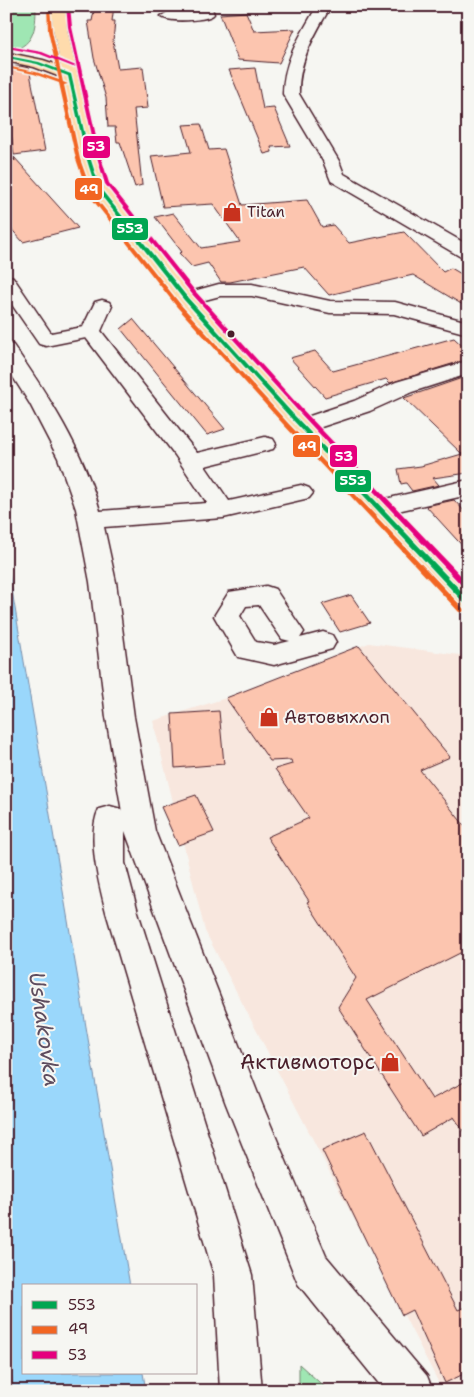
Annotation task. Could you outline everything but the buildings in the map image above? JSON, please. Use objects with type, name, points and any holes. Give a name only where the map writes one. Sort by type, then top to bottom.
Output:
[{"type":"main road","points":[[58,6],[60,29],[88,157],[98,188],[186,299],[468,603]]},
{"type":"main road","points":[[8,57],[32,48],[60,29]]},
{"type":"main road","points":[[8,57],[38,63],[70,75]]},
{"type":"street","points":[[168,16],[207,14],[204,6]]},
{"type":"street","points":[[324,6],[295,60],[290,86],[291,94],[331,161],[337,177],[468,253]]},
{"type":"street","points":[[6,280],[46,340],[91,331]]},
{"type":"street","points":[[186,299],[219,290],[252,290],[300,302],[330,307],[395,308],[468,328]]},
{"type":"street","points":[[91,331],[102,306]]},
{"type":"street","points":[[91,331],[191,462],[223,510]]},
{"type":"street","points":[[6,348],[41,404],[69,458],[88,509],[103,582],[120,717],[140,832],[244,1104],[312,1270],[412,1391]]},
{"type":"street","points":[[303,426],[362,406],[404,387],[468,367]]},
{"type":"street","points":[[191,462],[265,444]]},
{"type":"street","points":[[380,507],[468,487]]},
{"type":"street","points":[[91,520],[223,510],[301,493]]},
{"type":"street","points":[[290,632],[276,593],[238,598],[226,616],[247,650],[274,655],[323,642]]},
{"type":"street","points":[[110,818],[110,863],[122,912],[233,1274],[241,1391]]},
{"type":"shaded area","points":[[369,643],[460,655],[468,662],[468,1391],[443,1391],[205,931],[153,721],[226,698]]},
{"type":"green space","points":[[6,6],[36,6],[34,30],[28,42],[15,49],[6,51]]},
{"type":"green space","points":[[6,1320],[13,1391],[6,1391]]},
{"type":"green space","points":[[299,1364],[329,1391],[299,1391]]},
{"type":"water","name":"Ushakovka","points":[[6,566],[9,573],[130,1284],[22,1284],[22,1374],[143,1374],[146,1391],[13,1391],[6,1320]]},
{"type":"transit line","name":"53","points":[[68,6],[70,27],[98,154],[107,183],[194,293],[299,409],[468,588]]},
{"type":"transit line","name":"49","points":[[48,7],[50,31],[78,159],[90,193],[179,306],[285,423],[461,610]]},
{"type":"transit line","name":"53","points":[[8,47],[41,53],[74,66]]},
{"type":"transit line","name":"553","points":[[9,57],[38,63],[70,75]]},
{"type":"transit line","name":"49","points":[[6,67],[35,73],[66,84]]},
{"type":"transit line","name":"553","points":[[70,75],[88,157],[98,188],[186,299],[292,416],[468,603]]},
{"type":"place","name":"Titan","points":[[232,212]]},
{"type":"place","name":"Автовыхлоп","points":[[269,717]]},
{"type":"place","name":"Активмоторс","points":[[390,1062]]}]
